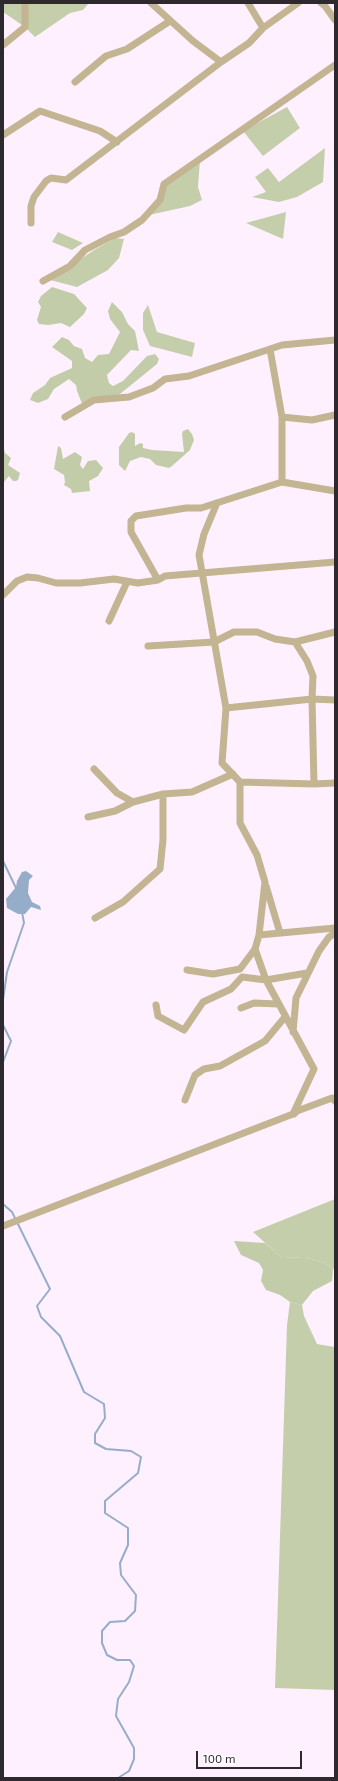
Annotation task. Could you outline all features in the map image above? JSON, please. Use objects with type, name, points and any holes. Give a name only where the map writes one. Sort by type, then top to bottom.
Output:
[{"type":"street","points":[[3,45],[25,27],[25,3]]},
{"type":"street","points":[[151,3],[193,41],[221,62]]},
{"type":"street","points":[[248,3],[263,28]]},
{"type":"street","points":[[32,223],[31,206],[41,185],[51,178],[66,180],[221,62],[249,44],[263,28],[298,3]]},
{"type":"street","points":[[321,3],[335,20]]},
{"type":"street","points":[[75,82],[106,56],[127,49],[170,21]]},
{"type":"street","points":[[43,281],[70,266],[86,250],[110,237],[124,232],[142,220],[160,200],[164,184],[335,65]]},
{"type":"street","points":[[3,135],[40,112],[100,131],[117,142]]},
{"type":"street","points":[[65,417],[94,400],[129,397],[153,388],[165,379],[189,376],[282,345],[335,340]]},
{"type":"street","points":[[270,349],[282,417],[282,482]]},
{"type":"street","points":[[282,417],[312,420],[335,415]]},
{"type":"street","points":[[158,580],[131,532],[131,521],[136,516],[186,508],[200,508],[282,482],[335,491]]},
{"type":"street","points":[[217,503],[204,534],[199,555],[226,708],[222,763],[240,782],[240,823],[257,856],[280,933]]},
{"type":"street","points":[[3,595],[17,581],[27,577],[38,578],[56,583],[80,583],[114,579],[138,583],[158,580],[166,576],[335,562]]},
{"type":"street","points":[[109,621],[127,582]]},
{"type":"street","points":[[148,646],[214,642],[234,632],[257,632],[275,639],[295,642],[335,632]]},
{"type":"street","points":[[295,642],[307,661],[313,676],[312,699],[314,784]]},
{"type":"street","points":[[226,708],[312,699],[335,700]]},
{"type":"street","points":[[94,770],[117,793],[133,802]]},
{"type":"street","points":[[88,817],[115,811],[133,802],[163,794],[192,792],[233,774]]},
{"type":"street","points":[[240,782],[314,784],[335,783]]},
{"type":"street","points":[[95,918],[123,902],[160,868],[163,794]]},
{"type":"street","points":[[187,970],[212,974],[240,969],[255,949],[265,882]]},
{"type":"street","points":[[258,934],[335,928]]},
{"type":"street","points":[[294,1032],[296,998],[318,951],[328,937],[335,933]]},
{"type":"street","points":[[255,949],[266,980],[314,1069],[293,1114]]},
{"type":"street","points":[[156,1005],[158,1016],[184,1030],[203,1002],[231,989],[242,977],[266,980],[307,973]]},
{"type":"street","points":[[241,1008],[254,1003],[278,1004]]},
{"type":"street","points":[[185,1100],[195,1075],[204,1069],[220,1066],[265,1041],[285,1017]]},
{"type":"street","points":[[4,1226],[293,1114],[297,1111],[332,1098],[335,1101]]},
{"type":"green space","points":[[3,3],[89,3],[83,10],[70,13],[35,37],[25,27],[3,12]]},
{"type":"green space","points":[[287,107],[300,128],[263,156],[243,131]]},
{"type":"green space","points":[[325,148],[323,182],[297,197],[279,202],[252,197],[266,192],[255,177],[268,168],[279,182]]},
{"type":"green space","points":[[200,160],[198,187],[202,200],[190,206],[149,215],[166,185]]},
{"type":"green space","points":[[286,212],[283,239],[246,223]]},
{"type":"green space","points":[[58,232],[83,243],[72,250],[52,242]]},
{"type":"green space","points":[[115,238],[124,239],[119,258],[108,270],[77,287],[50,280],[94,250]]},
{"type":"green space","points":[[52,287],[74,294],[87,308],[84,314],[70,327],[61,323],[48,325],[39,324],[37,320],[41,307],[38,302],[41,296]]},
{"type":"green space","points":[[112,302],[122,312],[128,324],[135,331],[139,351],[131,350],[107,375],[109,383],[113,386],[123,381],[147,356],[155,354],[159,359],[157,364],[115,398],[83,406],[76,385],[69,379],[54,389],[48,399],[38,403],[30,400],[33,393],[45,385],[50,378],[72,368],[72,361],[52,347],[62,337],[69,340],[74,346],[82,349],[85,358],[92,362],[98,355],[109,354],[120,332],[110,319],[108,311]]},
{"type":"green space","points":[[148,305],[157,332],[195,343],[192,357],[150,346],[143,330],[143,313]]},
{"type":"green space","points":[[188,429],[194,440],[190,450],[169,468],[156,465],[150,459],[141,457],[130,461],[125,471],[119,465],[119,447],[129,433],[132,432],[135,434],[135,446],[140,443],[143,444],[143,448],[152,450],[184,452],[182,434],[183,431]]},
{"type":"green space","points":[[3,444],[5,453],[11,458],[8,465],[20,473],[18,480],[16,481],[13,481],[9,476],[3,483]]},
{"type":"green space","points":[[58,446],[61,448],[63,459],[75,452],[82,457],[80,465],[83,469],[88,461],[96,460],[103,468],[98,476],[89,481],[90,491],[72,493],[71,489],[64,485],[64,475],[54,469]]},
{"type":"green space","points":[[335,1199],[335,1268],[333,1269],[324,1263],[305,1257],[282,1258],[253,1232]]},
{"type":"green space","points":[[234,1241],[265,1243],[282,1258],[305,1257],[324,1263],[333,1269],[332,1281],[313,1291],[302,1305],[290,1302],[280,1295],[266,1290],[261,1281],[263,1270],[259,1263],[241,1255]]},
{"type":"green space","points":[[290,1302],[302,1305],[304,1316],[317,1344],[335,1347],[335,1690],[275,1688],[287,1325]]},
{"type":"water","points":[[26,871],[33,876],[29,880],[28,893],[32,902],[40,906],[41,910],[31,907],[25,914],[18,914],[7,908],[6,899],[16,887],[17,881],[22,872]]},
{"type":"waterway","points":[[3,861],[17,890]]},
{"type":"waterway","points":[[3,1000],[7,972],[24,923],[22,912]]},
{"type":"waterway","points":[[3,1025],[11,1041],[3,1062]]},
{"type":"waterway","points":[[3,1204],[12,1212],[50,1289],[37,1306],[41,1317],[60,1336],[84,1392],[104,1404],[105,1418],[95,1434],[95,1443],[106,1449],[131,1451],[141,1457],[138,1473],[105,1501],[105,1513],[128,1528],[128,1545],[120,1563],[121,1575],[136,1595],[135,1611],[125,1621],[110,1622],[102,1631],[102,1643],[107,1655],[117,1660],[130,1660],[134,1666],[129,1682],[118,1699],[116,1716],[134,1748],[134,1759],[129,1771],[118,1778]]}]
